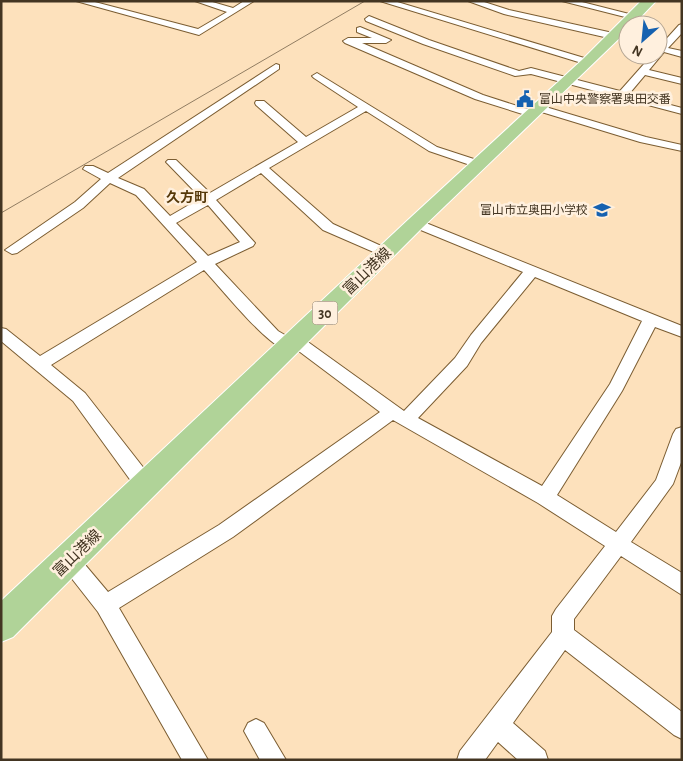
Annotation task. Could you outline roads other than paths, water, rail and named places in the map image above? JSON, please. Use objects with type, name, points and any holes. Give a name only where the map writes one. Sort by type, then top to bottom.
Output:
[{"type":"main road","name":"富山港線","points":[[1,625],[416,223],[588,62],[618,38]]},
{"type":"street","points":[[80,1],[199,32],[250,1]]},
{"type":"street","points":[[199,1],[234,10]]},
{"type":"street","points":[[384,1],[588,62]]},
{"type":"street","points":[[472,1],[507,12],[618,38]]},
{"type":"street","points":[[566,1],[641,9]]},
{"type":"street","points":[[369,19],[426,42],[518,74],[531,71],[682,111]]},
{"type":"street","points":[[360,30],[386,40],[348,42],[476,96],[644,140],[682,148]]},
{"type":"street","points":[[668,43],[680,31]]},
{"type":"street","points":[[668,53],[682,54]]},
{"type":"street","points":[[622,95],[649,65]]},
{"type":"street","points":[[12,250],[79,205],[109,178],[276,67]]},
{"type":"street","points":[[643,72],[682,81]]},
{"type":"street","points":[[317,76],[433,148],[479,164]]},
{"type":"street","points":[[260,102],[305,142]]},
{"type":"street","points":[[168,223],[365,106]]},
{"type":"street","points":[[40,364],[205,263],[248,243],[209,199],[172,162]]},
{"type":"street","points":[[262,168],[328,227],[385,254]]},
{"type":"street","points":[[89,169],[140,192],[273,335],[293,343],[399,416],[545,498],[682,585]]},
{"type":"street","points":[[416,223],[682,332]]},
{"type":"street","points":[[105,605],[226,531],[399,416],[461,362],[476,339],[532,270]]},
{"type":"street","points":[[545,498],[616,387],[651,319]]},
{"type":"street","points":[[1,332],[79,396],[146,486]]},
{"type":"street","points":[[469,760],[563,635],[563,616],[677,465],[682,434]]},
{"type":"street","points":[[69,560],[105,605],[196,760]]},
{"type":"street","points":[[563,635],[682,727]]},
{"type":"street","points":[[497,725],[536,760]]},
{"type":"street","points":[[256,731],[274,760]]},
{"type":"tram line","points":[[1,213],[365,1]]},
{"type":"place","name":"富山中央警察署奥田交番","points":[[525,99]]},
{"type":"place","name":"富山市立奥田小学校","points":[[602,210]]},
{"type":"district","name":"久方町","points":[[187,197]]}]
